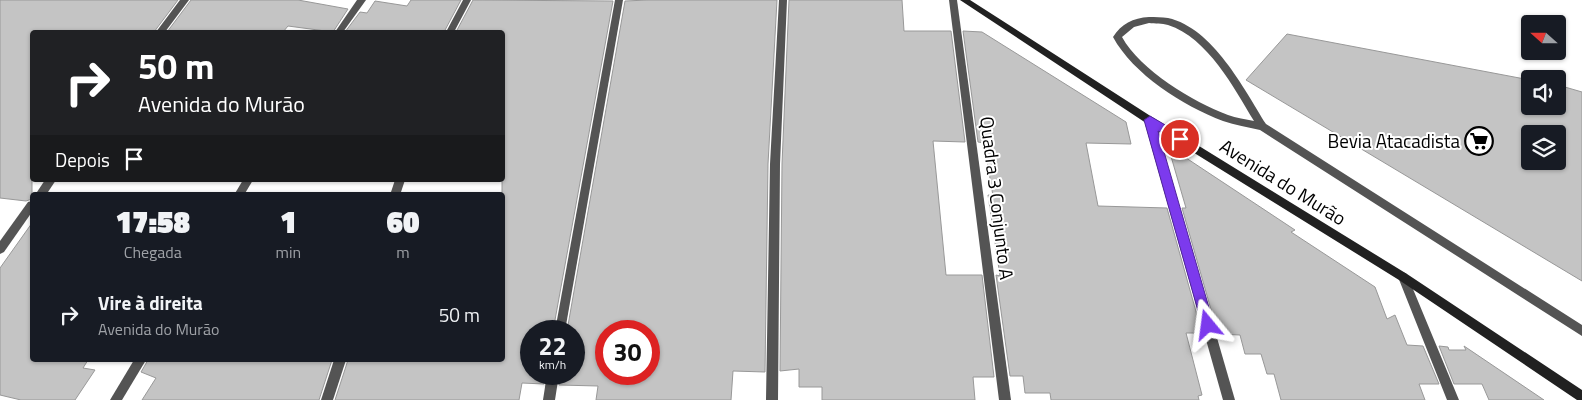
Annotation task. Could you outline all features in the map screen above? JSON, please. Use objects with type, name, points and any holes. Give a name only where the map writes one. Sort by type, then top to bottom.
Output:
[{"type":"street","points":[[162,30],[185,0]]},
{"type":"street","points":[[340,30],[362,0]]},
{"type":"street","points":[[451,30],[467,0]]},
{"type":"street","points":[[562,320],[619,0]]},
{"type":"street","points":[[772,400],[775,164],[784,0]]},
{"type":"street","name":"Quadra 3 Conjunto A","points":[[953,0],[1005,400]]},
{"type":"street","name":"Avenida do Murão","points":[[964,0],[1150,120],[1403,277],[1582,397]]},
{"type":"street","points":[[1263,127],[1226,66],[1208,46],[1186,30],[1155,19],[1139,21],[1124,27],[1117,37],[1120,46],[1135,62],[1207,110],[1227,118],[1263,127],[1582,331]]},
{"type":"street","points":[[1150,120],[1229,400]]},
{"type":"street","points":[[0,249],[30,208]]},
{"type":"street","points":[[1403,277],[1453,400]]},
{"type":"street","points":[[116,400],[139,362]]},
{"type":"street","points":[[327,400],[339,362]]},
{"type":"street","points":[[549,400],[551,385]]},
{"type":"building","points":[[0,0],[178,0],[156,30],[30,30],[30,182],[32,182],[32,192],[30,192],[30,200],[26,201],[0,198]]},
{"type":"building","points":[[191,0],[298,0],[348,9],[334,30],[288,26],[285,30],[168,30]]},
{"type":"building","points":[[411,0],[461,0],[445,30],[346,30],[360,12],[367,13],[375,1],[407,6]]},
{"type":"building","points":[[473,0],[613,1],[555,320],[520,320],[520,385],[522,385],[519,400],[335,400],[347,362],[505,362],[505,192],[502,192],[502,182],[505,182],[505,30],[457,30]]},
{"type":"building","points":[[777,0],[768,164],[765,372],[733,371],[731,400],[596,400],[598,386],[559,385],[585,385],[585,320],[569,320],[625,1]]},
{"type":"building","points":[[789,0],[902,0],[904,31],[951,31],[965,142],[933,141],[946,275],[982,275],[994,377],[973,377],[975,400],[822,400],[822,387],[799,387],[799,369],[780,371],[782,164]]},
{"type":"building","points":[[963,31],[982,32],[1126,122],[1131,144],[1086,143],[1098,206],[1167,208],[1202,333],[1186,333],[1202,395],[1198,396],[1199,400],[1051,400],[1050,393],[1025,393],[1023,376],[1010,376],[996,275],[1000,276],[988,195],[993,196],[984,143],[978,142]]},
{"type":"building","points":[[1287,34],[1521,78],[1521,115],[1566,115],[1566,87],[1582,92],[1582,281],[1246,80]]},
{"type":"building","points":[[1168,146],[1295,230],[1291,232],[1375,287],[1387,319],[1395,315],[1407,345],[1423,346],[1439,384],[1419,384],[1425,400],[1281,400],[1274,374],[1267,374],[1261,354],[1245,354],[1240,335],[1218,334],[1182,208],[1186,208]]},
{"type":"building","points":[[30,226],[30,362],[87,362],[83,368],[95,370],[75,400],[21,400],[0,395],[0,268]]},
{"type":"building","points":[[1439,346],[1448,347],[1449,350],[1466,350],[1464,346],[1544,400],[1489,400],[1482,384],[1454,384]]},
{"type":"building","points":[[147,362],[331,362],[319,400],[142,400],[156,378],[141,372]]},
{"type":"place","name":"Bevia Atacadista","points":[[1479,141]]},
{"type":"route","points":[[1180,139],[1150,120],[1208,325]]}]
